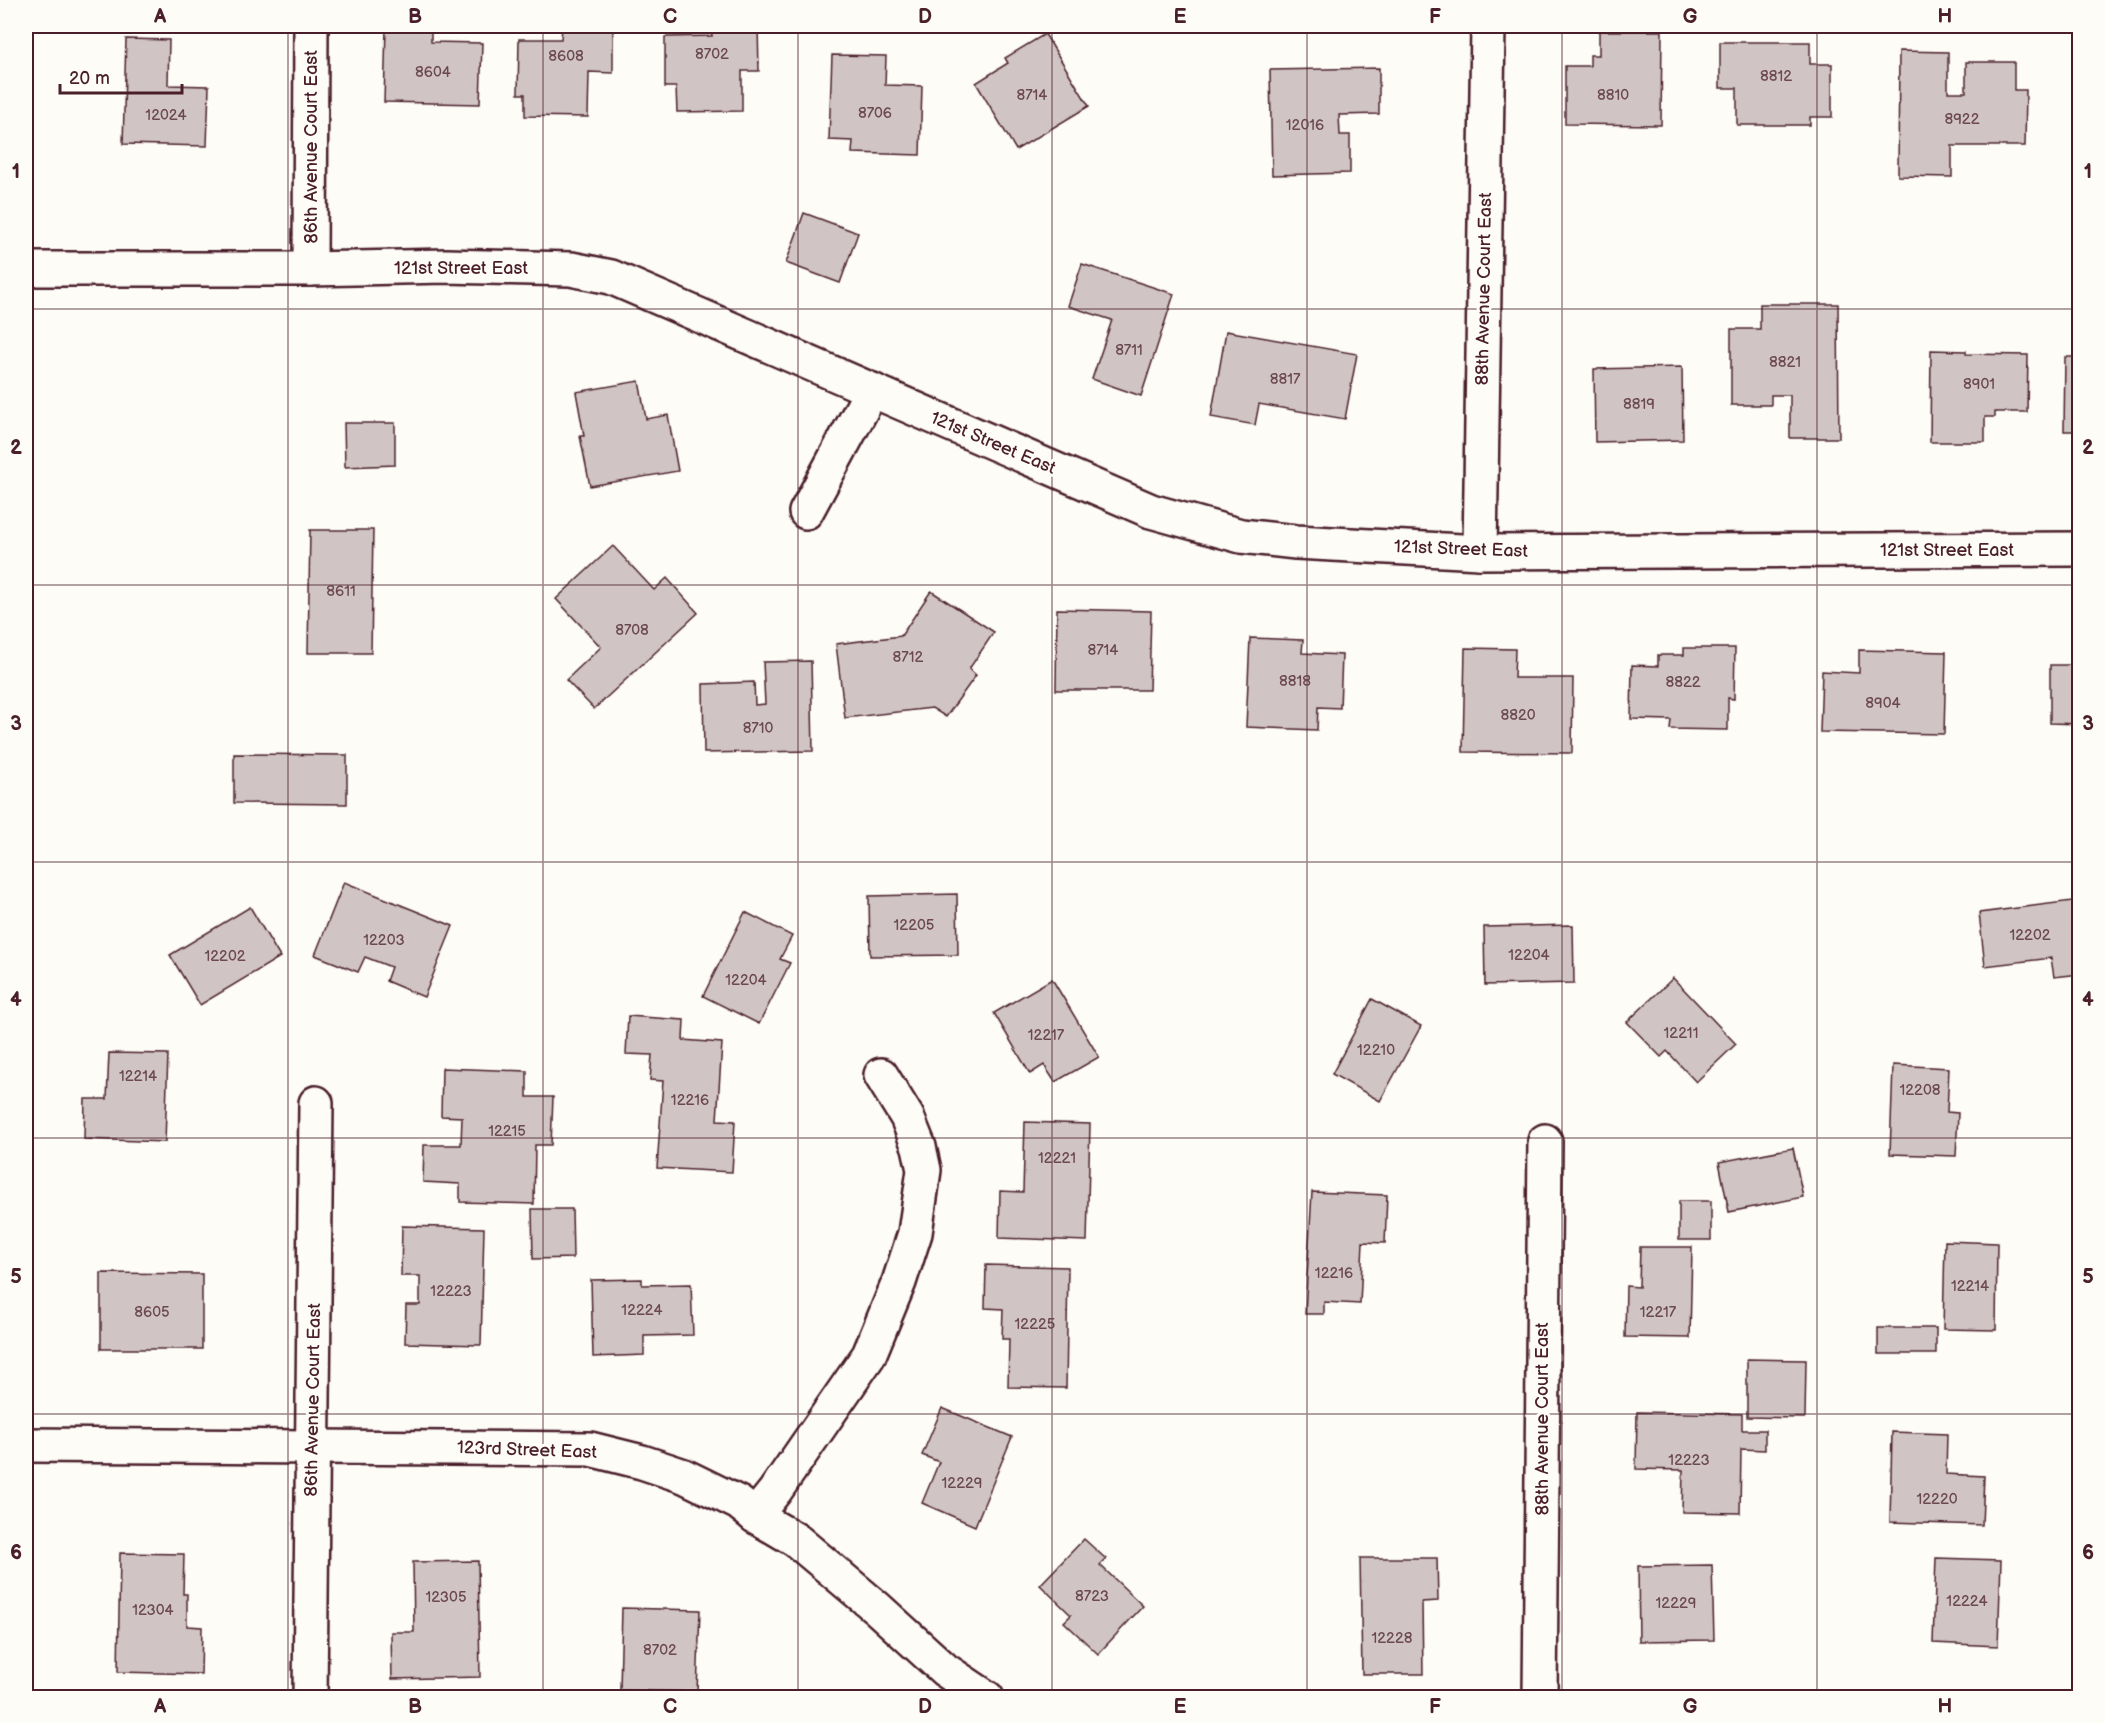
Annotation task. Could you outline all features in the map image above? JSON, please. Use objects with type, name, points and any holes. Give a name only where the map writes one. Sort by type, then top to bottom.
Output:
[{"type":"street","name":"86th Avenue Court East","points":[[310,269],[311,26]]},
{"type":"street","name":"88th Avenue Court East","points":[[1480,552],[1488,26]]},
{"type":"street","name":"121st Street East","points":[[26,269],[310,269],[446,266],[571,269],[611,277],[1151,511],[1241,536],[1296,542],[1480,552],[2079,549]]},
{"type":"street","points":[[806,512],[872,390]]},
{"type":"street","points":[[755,1516],[775,1491],[868,1355],[899,1282],[915,1233],[924,1170],[921,1155],[907,1117],[880,1075]]},
{"type":"street","name":"86th Avenue Court East","points":[[310,1698],[316,1103]]},
{"type":"street","name":"88th Avenue Court East","points":[[1540,1698],[1545,1140]]},
{"type":"street","name":"123rd Street East","points":[[26,1445],[312,1445],[590,1449],[642,1462],[684,1476],[739,1503],[755,1516],[796,1540],[877,1608],[945,1670],[987,1698]]},
{"type":"building","points":[[562,26],[613,26],[613,73],[589,72],[588,117],[525,116],[525,94],[518,94],[519,39],[561,39]]},
{"type":"building","points":[[711,26],[758,26],[759,71],[742,71],[742,111],[677,112],[676,87],[665,87],[665,37],[712,36]]},
{"type":"building","points":[[386,28],[431,29],[431,42],[482,43],[480,104],[384,102]]},
{"type":"building","points":[[1599,31],[1662,31],[1661,125],[1565,124],[1565,66],[1590,66],[1590,55],[1599,55]]},
{"type":"building","points":[[1045,34],[1089,106],[1016,150],[976,83],[1008,63],[1005,58]]},
{"type":"building","points":[[126,39],[169,40],[168,85],[209,86],[207,146],[123,144]]},
{"type":"building","points":[[1720,42],[1810,42],[1810,64],[1832,64],[1832,117],[1810,117],[1810,125],[1737,125],[1737,88],[1720,88]]},
{"type":"building","points":[[1899,51],[1948,52],[1948,92],[1966,92],[1966,62],[2014,62],[2014,90],[2026,90],[2025,146],[1952,146],[1952,177],[1898,176]]},
{"type":"building","points":[[832,55],[886,56],[885,85],[922,86],[920,155],[852,153],[853,141],[829,140]]},
{"type":"building","points":[[1379,68],[1379,114],[1339,115],[1340,135],[1350,135],[1350,173],[1272,175],[1270,70]]},
{"type":"building","points":[[804,213],[858,233],[840,283],[786,263]]},
{"type":"building","points":[[1082,264],[1174,294],[1141,396],[1092,379],[1112,320],[1068,306]]},
{"type":"building","points":[[1760,304],[1838,304],[1839,438],[1790,438],[1790,395],[1771,395],[1771,405],[1731,405],[1731,329],[1760,329]]},
{"type":"building","points":[[1226,331],[1357,354],[1345,419],[1259,404],[1255,425],[1211,417]]},
{"type":"building","points":[[1931,350],[1966,351],[1966,354],[2028,355],[2027,412],[1995,412],[1995,417],[1985,417],[1985,442],[1930,442]]},
{"type":"building","points":[[2065,357],[2080,357],[2080,431],[2064,431]]},
{"type":"building","points":[[1682,367],[1683,440],[1595,442],[1594,369]]},
{"type":"building","points":[[639,381],[646,419],[668,415],[678,471],[590,486],[580,436],[584,436],[576,392]]},
{"type":"building","points":[[344,423],[395,423],[395,465],[345,467]]},
{"type":"building","points":[[310,530],[373,530],[371,653],[308,653]]},
{"type":"building","points":[[613,546],[654,590],[667,578],[698,613],[594,709],[566,680],[601,647],[556,599]]},
{"type":"building","points":[[931,591],[994,632],[969,669],[976,675],[946,717],[932,708],[845,718],[836,644],[901,636]]},
{"type":"building","points":[[1057,609],[1151,611],[1149,690],[1056,690]]},
{"type":"building","points":[[1250,638],[1303,640],[1302,653],[1342,655],[1340,708],[1318,707],[1317,730],[1246,727]]},
{"type":"building","points":[[1465,648],[1515,649],[1514,678],[1573,678],[1572,753],[1463,752]]},
{"type":"building","points":[[1684,648],[1735,648],[1734,699],[1728,698],[1728,730],[1670,729],[1671,720],[1631,719],[1632,665],[1658,666],[1658,655],[1684,655]]},
{"type":"building","points":[[1859,650],[1946,652],[1944,734],[1820,732],[1822,671],[1859,673]]},
{"type":"building","points":[[811,661],[813,751],[704,753],[703,684],[754,682],[755,705],[765,704],[763,662]]},
{"type":"building","points":[[2050,665],[2080,665],[2080,724],[2050,723]]},
{"type":"building","points":[[234,754],[347,755],[347,804],[234,803]]},
{"type":"building","points":[[344,882],[453,926],[424,997],[386,981],[391,967],[365,957],[358,972],[315,955]]},
{"type":"building","points":[[957,894],[958,955],[870,956],[869,896]]},
{"type":"building","points":[[2080,900],[2080,974],[2054,977],[2051,958],[1985,966],[1979,913]]},
{"type":"building","points":[[250,907],[280,957],[200,1005],[170,955]]},
{"type":"building","points":[[745,912],[792,936],[780,959],[790,963],[759,1024],[703,996]]},
{"type":"building","points":[[1573,925],[1574,983],[1485,985],[1484,927]]},
{"type":"building","points":[[1673,978],[1736,1044],[1696,1082],[1667,1051],[1661,1057],[1627,1022]]},
{"type":"building","points":[[1052,979],[1099,1057],[1055,1082],[1044,1065],[1030,1074],[994,1013]]},
{"type":"building","points":[[1372,999],[1421,1026],[1380,1101],[1332,1074]]},
{"type":"building","points":[[628,1016],[684,1020],[683,1040],[722,1043],[717,1120],[735,1121],[732,1172],[657,1168],[663,1081],[650,1080],[652,1055],[626,1054]]},
{"type":"building","points":[[109,1053],[168,1054],[165,1142],[84,1139],[85,1099],[107,1099]]},
{"type":"building","points":[[1893,1065],[1949,1068],[1947,1112],[1958,1113],[1956,1156],[1890,1154]]},
{"type":"building","points":[[442,1068],[527,1071],[527,1097],[553,1097],[551,1145],[535,1145],[534,1204],[460,1202],[460,1184],[423,1182],[424,1145],[461,1145],[462,1117],[441,1116]]},
{"type":"building","points":[[1025,1122],[1090,1124],[1087,1241],[999,1238],[1000,1191],[1023,1192]]},
{"type":"building","points":[[1793,1148],[1803,1197],[1729,1212],[1719,1162]]},
{"type":"building","points":[[1312,1192],[1387,1195],[1385,1243],[1363,1242],[1360,1304],[1324,1302],[1324,1314],[1305,1314]]},
{"type":"building","points":[[1679,1201],[1711,1201],[1711,1240],[1679,1240]]},
{"type":"building","points":[[532,1209],[572,1209],[573,1258],[533,1259]]},
{"type":"building","points":[[402,1226],[484,1228],[481,1345],[405,1343],[406,1305],[420,1305],[420,1276],[401,1276]]},
{"type":"building","points":[[1945,1241],[1997,1243],[1996,1330],[1943,1329]]},
{"type":"building","points":[[1640,1247],[1692,1247],[1690,1338],[1625,1337],[1626,1286],[1639,1287]]},
{"type":"building","points":[[986,1265],[1068,1267],[1066,1388],[1008,1387],[1009,1339],[1002,1339],[1003,1309],[985,1308]]},
{"type":"building","points":[[101,1273],[202,1274],[202,1349],[101,1349]]},
{"type":"building","points":[[642,1279],[642,1285],[691,1284],[693,1335],[644,1336],[644,1355],[593,1357],[591,1280]]},
{"type":"building","points":[[1878,1328],[1936,1328],[1936,1354],[1878,1354]]},
{"type":"building","points":[[1747,1359],[1806,1360],[1805,1418],[1747,1417]]},
{"type":"building","points":[[942,1408],[1012,1437],[975,1526],[922,1503],[939,1462],[922,1455]]},
{"type":"building","points":[[1637,1412],[1742,1414],[1742,1430],[1765,1430],[1765,1450],[1741,1449],[1740,1513],[1682,1512],[1683,1470],[1636,1469]]},
{"type":"building","points":[[1892,1432],[1947,1434],[1946,1474],[1984,1476],[1982,1525],[1890,1522]]},
{"type":"building","points":[[1084,1539],[1106,1559],[1100,1565],[1143,1606],[1098,1654],[1064,1622],[1071,1615],[1040,1585]]},
{"type":"building","points":[[120,1553],[184,1554],[183,1594],[187,1594],[187,1626],[202,1627],[201,1674],[118,1672]]},
{"type":"building","points":[[1360,1558],[1437,1558],[1438,1601],[1422,1602],[1423,1674],[1362,1674]]},
{"type":"building","points":[[1936,1558],[2001,1560],[1998,1646],[1933,1643]]},
{"type":"building","points":[[478,1561],[480,1677],[392,1679],[391,1632],[414,1632],[413,1562]]},
{"type":"building","points":[[1712,1565],[1714,1640],[1639,1641],[1638,1566]]},
{"type":"building","points":[[622,1608],[700,1610],[697,1692],[620,1690]]}]
